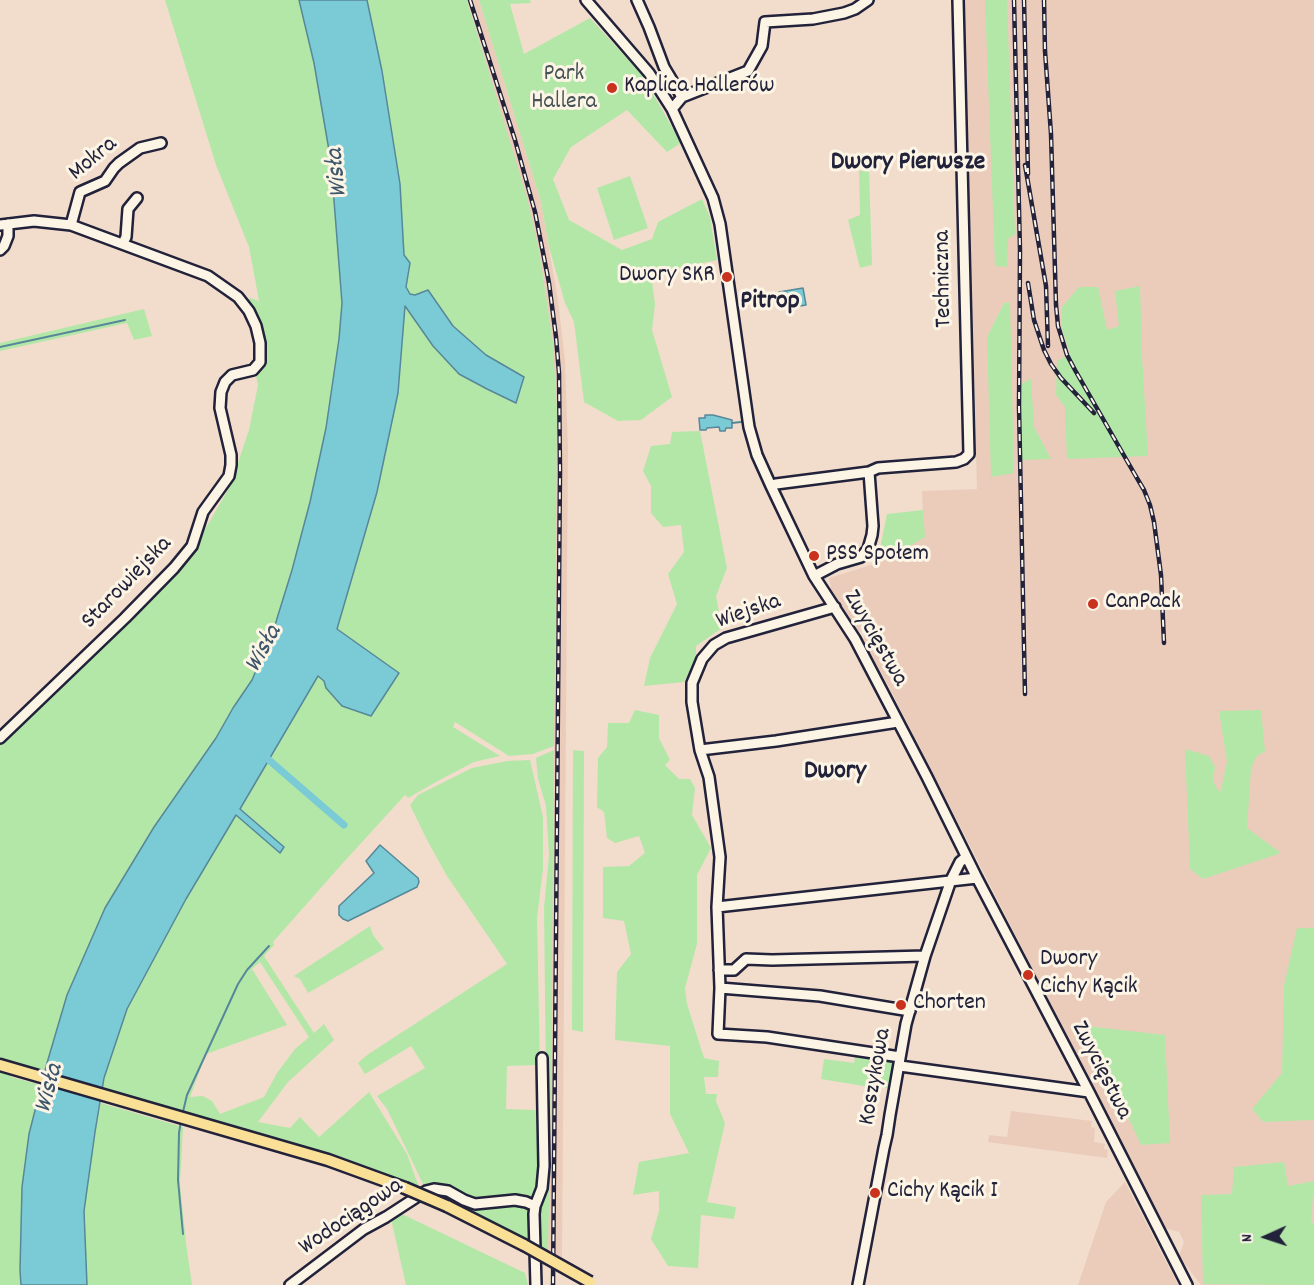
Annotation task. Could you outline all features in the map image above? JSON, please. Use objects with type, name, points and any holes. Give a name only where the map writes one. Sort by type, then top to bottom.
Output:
[{"type":"main road","points":[[0,1065],[286,1148],[405,1188],[447,1206],[593,1283]]},
{"type":"street","name":"Zwycięstwa","points":[[586,0],[649,73],[672,109],[717,212],[749,427],[757,455],[771,486],[814,576],[845,621],[927,777],[1187,1285]]},
{"type":"street","points":[[637,0],[664,67],[682,97]]},
{"type":"street","points":[[672,109],[682,97],[748,71],[762,46],[765,22],[813,19],[844,13],[868,0]]},
{"type":"street","name":"Techniczna","points":[[771,486],[869,472],[878,468],[956,462],[969,454],[958,0]]},
{"type":"street","name":"Mokra","points":[[71,225],[80,192],[105,181],[114,168],[135,151],[161,143]]},
{"type":"street","points":[[123,243],[126,237],[128,209],[137,198]]},
{"type":"street","name":"Starowiejska","points":[[0,738],[125,618],[174,568],[192,546],[203,512],[229,476],[231,455],[220,408],[221,392],[225,382],[232,375],[253,370],[260,362],[260,343],[249,311],[238,297],[208,276],[71,225],[21,221],[4,225]]},
{"type":"street","points":[[0,250],[8,236],[4,225]]},
{"type":"street","points":[[814,576],[837,564],[861,557],[868,549],[873,526],[869,472]]},
{"type":"street","name":"Wiejska","points":[[835,607],[726,638],[714,645],[702,659],[692,683],[692,702],[700,750],[709,777],[720,857],[717,880],[720,988],[718,1034],[767,1037],[900,1061]]},
{"type":"street","points":[[700,750],[898,722]]},
{"type":"street","name":"Koszykowa","points":[[858,1285],[906,1024],[925,956],[951,880],[960,862],[966,857]]},
{"type":"street","points":[[717,907],[977,878]]},
{"type":"street","points":[[719,970],[734,970],[746,959],[925,956]]},
{"type":"street","points":[[720,988],[820,996],[910,1011]]},
{"type":"street","points":[[536,1285],[535,1206],[542,1188],[544,1173],[542,1058]]},
{"type":"street","points":[[900,1061],[1089,1092]]},
{"type":"street","name":"Wodociągowa","points":[[290,1285],[364,1229],[426,1191],[434,1189],[448,1191],[475,1204],[516,1200],[535,1206]]},
{"type":"shaded area","points":[[467,0],[479,0],[541,202],[558,300],[565,361],[568,448],[562,1259],[548,1252],[554,744],[553,343],[539,250]]},
{"type":"shaded area","points":[[963,0],[1314,0],[1314,1285],[1201,1285],[1179,1256],[1184,1242],[1179,1232],[1165,1228],[863,640],[864,632],[858,631],[831,589],[829,578],[877,563],[924,537],[922,491],[977,489]]},
{"type":"shaded area","points":[[1011,1111],[1092,1121],[1091,1127],[1095,1128],[1094,1142],[1105,1144],[1104,1149],[1108,1150],[1107,1158],[988,1142],[989,1135],[1007,1137]]},
{"type":"shaded area","points":[[1125,1182],[1178,1285],[1078,1285],[1106,1202]]},
{"type":"green space","points":[[165,0],[299,0],[314,63],[331,162],[342,303],[339,339],[326,428],[310,502],[275,625],[252,680],[216,738],[154,827],[105,908],[67,995],[45,1072],[12,1063],[11,1077],[41,1085],[29,1134],[22,1187],[20,1285],[0,1285],[0,741],[194,546],[230,486],[249,430],[258,385],[255,372],[262,357],[245,303],[250,298],[259,301],[249,247],[216,165]]},
{"type":"green space","points":[[367,0],[467,0],[527,198],[539,250],[553,343],[557,412],[554,746],[533,754],[509,756],[455,722],[453,727],[500,756],[474,762],[408,798],[405,795],[273,942],[274,945],[264,956],[314,1033],[324,1024],[334,1040],[288,1082],[258,1122],[290,1128],[300,1117],[319,1137],[369,1092],[407,1154],[419,1187],[346,1159],[102,1089],[127,1009],[186,899],[236,814],[280,853],[284,847],[240,810],[318,676],[324,681],[399,673],[337,629],[377,492],[398,393],[405,305],[433,346],[459,373],[516,403],[524,377],[486,355],[452,326],[428,290],[415,295],[410,294],[406,287],[410,264],[404,255],[400,184],[382,71]],"holes":[[[260,962],[309,1037],[295,1049],[277,1073],[264,1097],[220,1114],[212,1101],[203,1096],[190,1097],[206,1054],[287,1025],[252,969]]]},
{"type":"green space","name":"Park Hallera","points":[[479,0],[530,0],[531,3],[510,4],[524,54],[590,18],[643,76],[681,143],[667,152],[627,110],[571,147],[553,179],[569,220],[622,250],[652,239],[658,222],[702,199],[710,217],[717,260],[651,274],[655,304],[652,330],[672,397],[641,420],[618,421],[584,402],[574,322],[565,303],[549,247],[541,202]]},
{"type":"green space","points":[[985,0],[1007,0],[1015,234],[1008,239],[1007,267],[995,266]]},
{"type":"green space","points":[[859,171],[869,171],[872,265],[860,268],[848,220],[860,215]]},
{"type":"green space","points":[[630,176],[648,228],[614,240],[597,188]]},
{"type":"green space","points":[[1140,286],[1148,456],[1067,459],[1065,407],[1056,395],[1057,361],[1070,354],[1061,326],[1062,307],[1079,287],[1098,287],[1107,330],[1119,326],[1115,291]]},
{"type":"green space","points":[[1010,302],[1014,473],[991,477],[987,337],[1004,303]]},
{"type":"green space","points":[[144,309],[152,336],[134,340],[127,323],[0,351],[0,343]]},
{"type":"green space","points":[[1031,379],[1034,427],[1051,459],[1022,460],[1021,384]]},
{"type":"green space","points":[[700,431],[727,568],[716,596],[722,628],[696,646],[696,657],[684,682],[644,686],[650,658],[677,604],[668,574],[684,552],[681,525],[663,527],[651,513],[651,486],[643,471],[651,446],[670,444],[672,432]]},
{"type":"green space","points":[[923,510],[925,537],[877,563],[887,514]]},
{"type":"green space","points":[[635,710],[659,715],[659,738],[670,760],[665,765],[679,779],[690,779],[695,788],[692,815],[711,848],[697,875],[697,944],[685,988],[687,1004],[704,1058],[719,1061],[718,1077],[704,1077],[706,1094],[717,1094],[716,1101],[725,1123],[707,1202],[736,1207],[734,1219],[701,1215],[698,1268],[668,1266],[651,1239],[659,1211],[659,1191],[633,1195],[639,1162],[689,1153],[670,1114],[670,1046],[615,1040],[617,972],[631,954],[624,921],[603,918],[603,867],[629,866],[645,853],[639,836],[615,843],[607,838],[604,812],[597,807],[598,758],[607,747],[608,723],[629,723]]},
{"type":"green space","points":[[1261,710],[1265,751],[1256,757],[1251,769],[1247,828],[1281,853],[1203,879],[1190,869],[1185,749],[1209,756],[1215,767],[1213,781],[1220,793],[1227,762],[1219,711]]},
{"type":"green space","points":[[554,750],[548,1252],[537,1245],[537,1209],[547,1174],[544,908],[549,855],[546,806],[538,779],[536,758]]},
{"type":"green space","points":[[573,750],[584,751],[583,1032],[572,1030]]},
{"type":"green space","points":[[530,760],[543,817],[543,869],[537,918],[542,1169],[536,1197],[530,1200],[473,1201],[441,1187],[424,1186],[387,1109],[377,1096],[425,1068],[411,1046],[365,1074],[358,1063],[507,964],[447,876],[410,805],[418,795],[472,768],[507,761]],"holes":[[[535,1065],[536,1110],[506,1109],[507,1066]]]},
{"type":"green space","points":[[370,926],[373,935],[384,949],[308,993],[300,979],[294,976]]},
{"type":"green space","points":[[1297,928],[1314,928],[1314,1120],[1263,1122],[1252,1109],[1282,1073],[1284,985]]},
{"type":"green space","points":[[1086,1026],[1165,1035],[1170,1143],[1141,1145]]},
{"type":"green space","points":[[856,1052],[894,1059],[896,1062],[892,1086],[876,1088],[821,1079],[824,1059],[854,1063]]},
{"type":"green space","points":[[101,1103],[183,1127],[180,1184],[192,1285],[87,1285],[84,1211]]},
{"type":"green space","points":[[1284,1162],[1288,1186],[1314,1181],[1311,1223],[1314,1223],[1314,1285],[1203,1284],[1201,1195],[1232,1194],[1234,1167]]},
{"type":"green space","points":[[432,1191],[446,1193],[464,1202],[526,1205],[530,1211],[531,1241]]},
{"type":"green space","points":[[402,1214],[525,1273],[528,1285],[406,1285],[391,1219]]},
{"type":"water","name":"Wisła","points":[[299,0],[367,0],[382,71],[400,184],[404,255],[410,263],[406,287],[410,294],[415,295],[428,290],[453,326],[486,355],[524,377],[516,403],[459,374],[433,346],[405,306],[398,393],[377,492],[337,629],[399,673],[371,716],[342,706],[318,676],[240,809],[284,847],[280,853],[236,815],[186,899],[127,1009],[104,1078],[95,1132],[84,1211],[87,1285],[21,1285],[22,1187],[29,1134],[67,995],[105,908],[154,827],[216,738],[252,680],[275,625],[310,502],[326,428],[342,303],[331,162],[314,63]]},
{"type":"water","points":[[803,288],[806,305],[782,309],[779,292]]},
{"type":"water","points":[[705,415],[732,420],[732,428],[726,428],[725,431],[720,431],[719,427],[700,430],[699,418],[705,418]]},
{"type":"water","points":[[380,845],[418,878],[417,887],[348,921],[343,919],[339,915],[339,906],[374,873],[366,861]]},
{"type":"waterway","points":[[0,347],[125,320]]},
{"type":"waterway","points":[[732,423],[741,422]]},
{"type":"waterway","points":[[262,754],[344,825]]},
{"type":"waterway","points":[[182,1116],[187,1095],[238,984],[247,970],[269,946]]},
{"type":"waterway","points":[[181,1121],[178,1180],[183,1234]]},
{"type":"railway","points":[[470,0],[515,140],[535,212],[549,283],[559,373],[553,1285]]},
{"type":"railway","points":[[1014,0],[1020,250],[1019,407],[1025,694]]},
{"type":"railway","points":[[1024,0],[1028,174]]},
{"type":"railway","points":[[1044,0],[1058,326],[1067,355],[1144,490],[1150,505],[1161,575],[1164,643]]},
{"type":"railway","points":[[1025,165],[1046,286],[1048,346]]},
{"type":"railway","points":[[1028,283],[1034,320],[1051,364],[1094,413]]},
{"type":"place","name":"Kaplica Hallerów","points":[[612,88]]},
{"type":"place","name":"Dwory SKR","points":[[727,277]]},
{"type":"place","name":"PSS Społem","points":[[814,556]]},
{"type":"place","name":"CanPack","points":[[1093,604]]},
{"type":"place","name":"Dwory Cichy Kącik","points":[[1028,975]]},
{"type":"place","name":"Chorten","points":[[901,1005]]},
{"type":"place","name":"Cichy Kącik I","points":[[875,1193]]},
{"type":"district","name":"Dwory Pierwsze","points":[[908,164]]},
{"type":"district","name":"Pitrop","points":[[770,303]]},
{"type":"district","name":"Dwory","points":[[835,773]]}]
